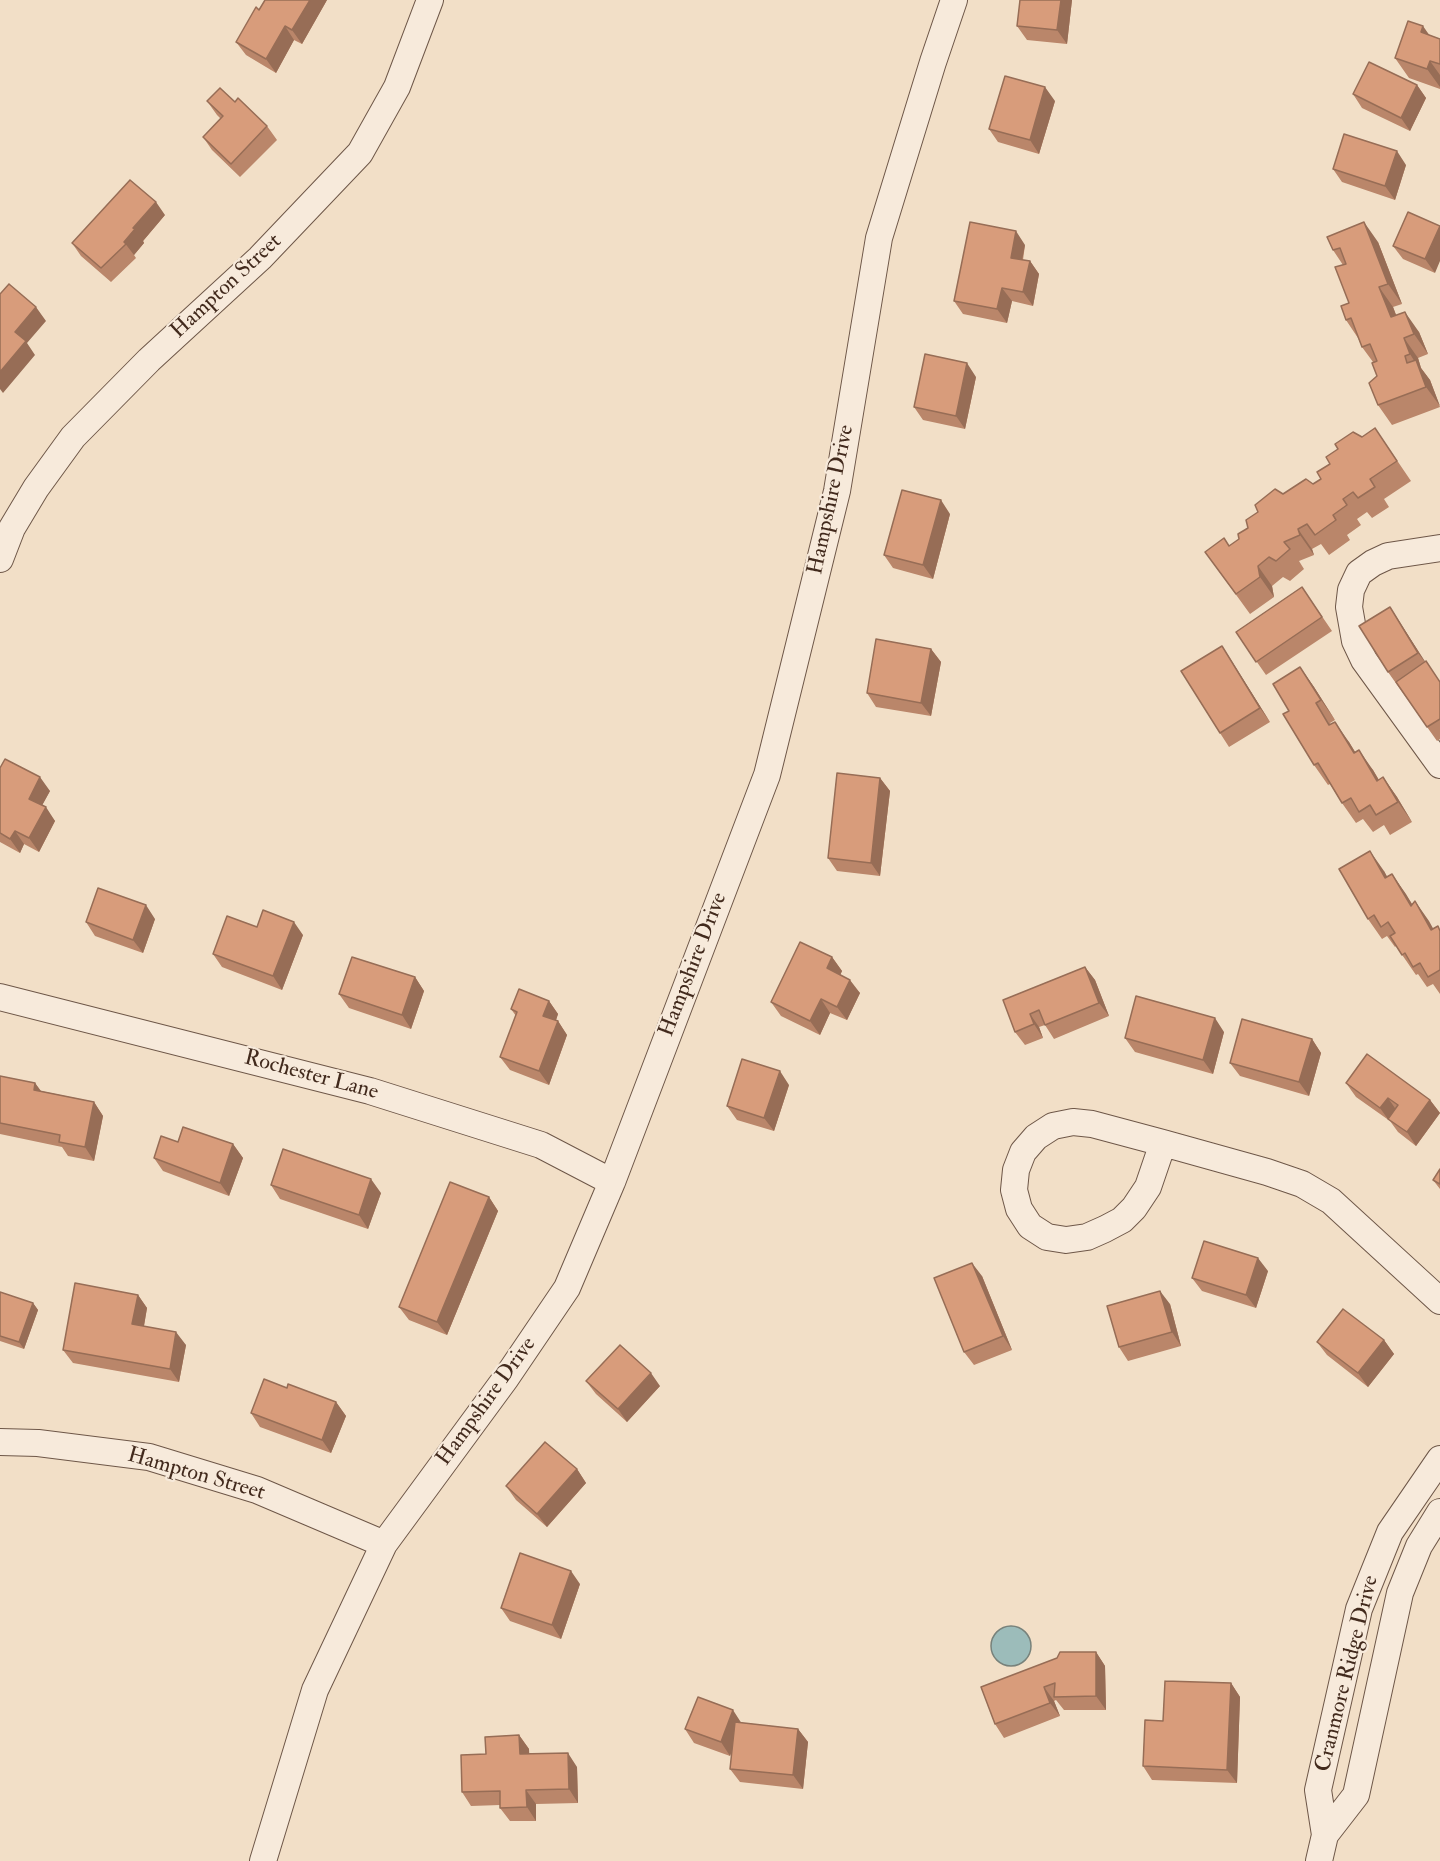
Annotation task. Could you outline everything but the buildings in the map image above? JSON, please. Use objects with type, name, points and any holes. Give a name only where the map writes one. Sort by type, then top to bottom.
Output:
[{"type":"street","name":"Hampton Street","points":[[0,559],[12,528],[36,488],[73,437],[149,360],[260,258],[360,153],[397,87],[430,0]]},
{"type":"street","name":"Hampshire Drive","points":[[263,1861],[315,1690],[384,1544],[506,1378],[567,1288],[612,1182],[767,775],[837,491],[879,238],[954,0]]},
{"type":"street","points":[[1440,548],[1388,556],[1373,563],[1359,573],[1351,590],[1349,607],[1355,641],[1364,660],[1440,765]]},
{"type":"street","name":"Rochester Lane","points":[[0,997],[370,1091],[542,1145],[612,1182]]},
{"type":"street","points":[[1163,1143],[1148,1187],[1134,1208],[1122,1220],[1105,1229],[1087,1237],[1066,1240],[1047,1237],[1030,1226],[1019,1209],[1014,1190],[1016,1170],[1023,1152],[1036,1137],[1053,1126],[1073,1122],[1092,1124],[1163,1143],[1267,1172],[1302,1184],[1331,1200],[1440,1301]]},
{"type":"street","name":"Hampton Street","points":[[0,1442],[38,1443],[149,1457],[257,1490],[384,1544]]},
{"type":"street","name":"Cranmore Ridge Drive","points":[[1319,1861],[1325,1835],[1318,1790],[1359,1609],[1390,1532],[1440,1459]]},
{"type":"street","name":"Cranmore Ridge Drive","points":[[1325,1835],[1356,1795],[1400,1593],[1419,1546],[1440,1512]]},
{"type":"water","points":[[1011,1626],[1025,1632],[1031,1646],[1025,1660],[1011,1666],[997,1660],[991,1646],[997,1632]]}]
